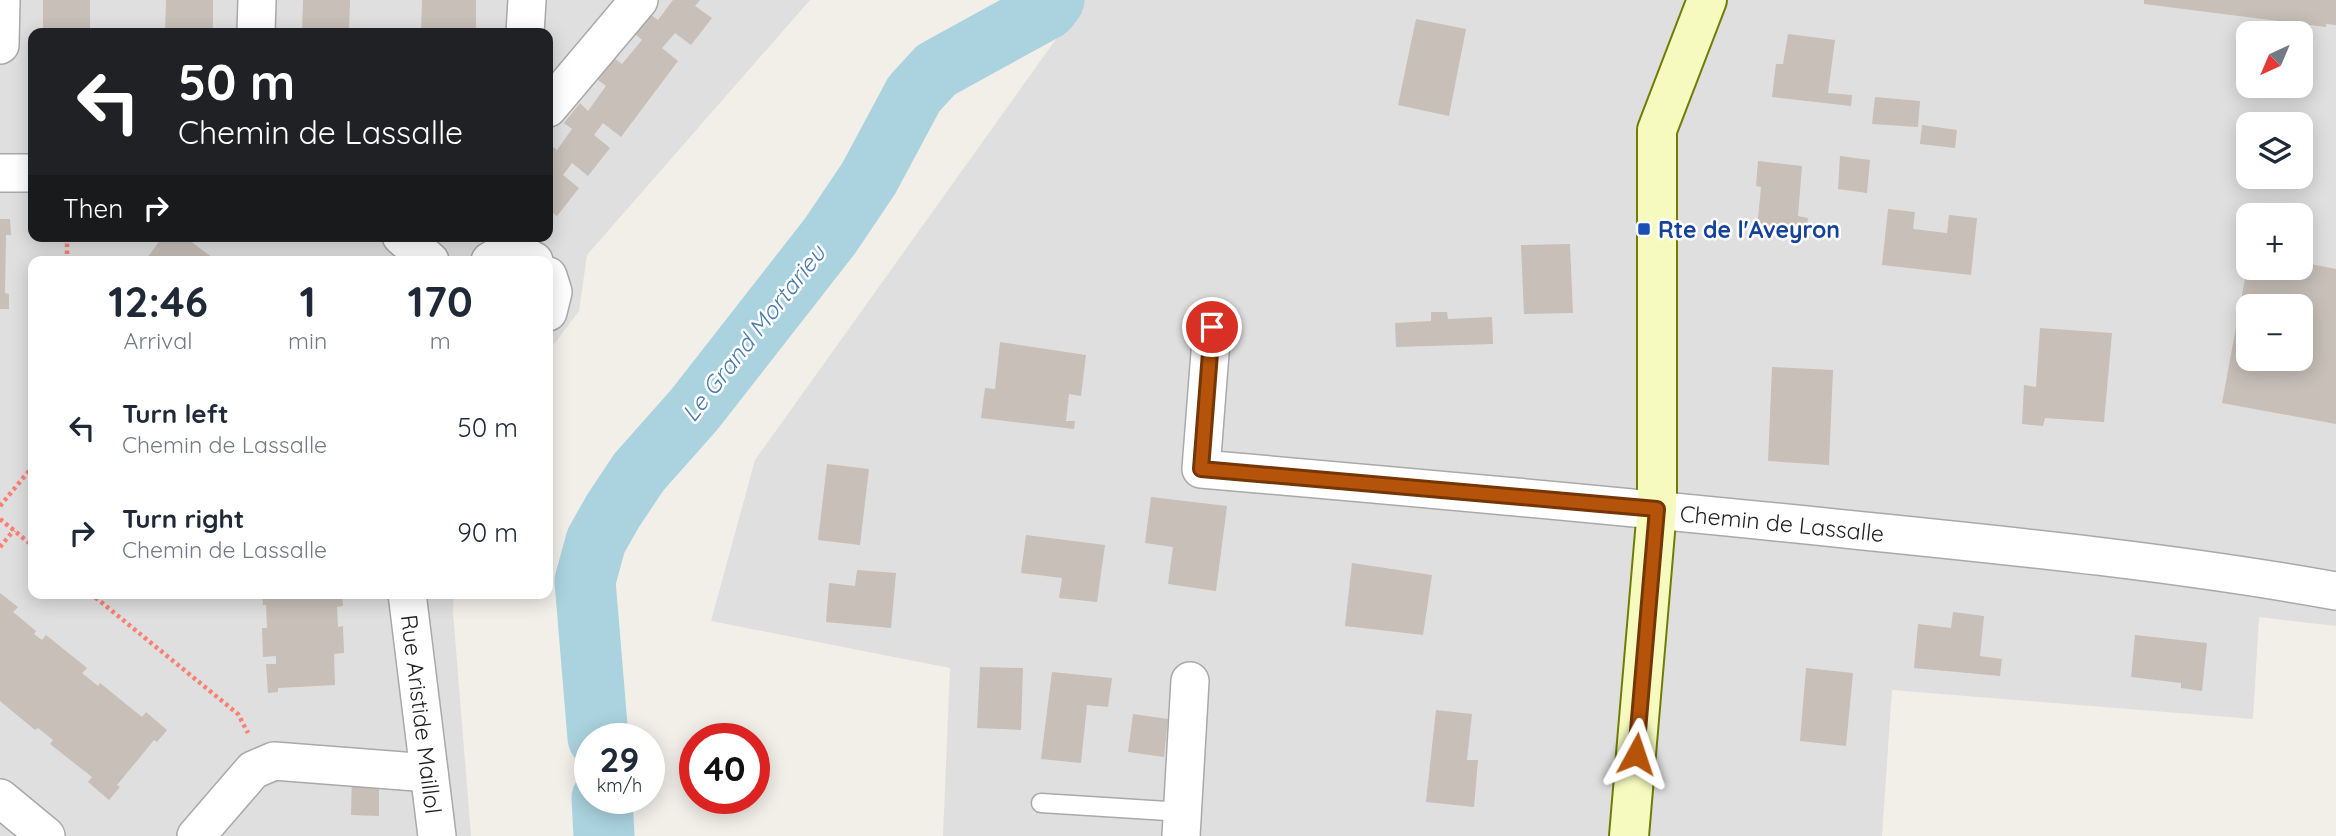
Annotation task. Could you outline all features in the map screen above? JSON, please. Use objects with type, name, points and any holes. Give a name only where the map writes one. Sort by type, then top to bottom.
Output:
[{"type":"street","points":[[0,45],[1,0]]},
{"type":"street","points":[[256,28],[257,0]]},
{"type":"street","points":[[525,28],[527,0]]},
{"type":"street","points":[[553,95],[639,0]]},
{"type":"street","points":[[1629,836],[1657,509],[1657,130],[1707,0]]},
{"type":"street","points":[[0,173],[28,173]]},
{"type":"street","points":[[408,242],[424,256]]},
{"type":"street","name":"Chemin de Lassalle","points":[[1212,327],[1201,469],[1657,509],[2088,554],[2260,578],[2336,592]]},
{"type":"street","name":"Rue Aristide Maillol","points":[[408,599],[437,836]]},
{"type":"street","points":[[1182,824],[1190,681]]},
{"type":"street","points":[[196,836],[253,770],[274,761],[429,773]]},
{"type":"street","points":[[0,797],[46,836]]},
{"type":"lane","points":[[1041,803],[1182,824]]},
{"type":"path","points":[[0,506],[28,472]]},
{"type":"path","points":[[0,519],[28,542]]},
{"type":"path","points":[[0,547],[14,530]]},
{"type":"path","points":[[97,599],[238,714],[263,766]]},
{"type":"shaded area","points":[[0,0],[810,0],[587,255],[579,311],[553,345],[553,256],[28,256],[28,599],[454,599],[471,836],[0,836]]},
{"type":"shaded area","points":[[1084,0],[2336,0],[2336,626],[2259,617],[2253,719],[1892,690],[1882,836],[943,836],[950,668],[711,621],[755,460]]},
{"type":"building","points":[[43,0],[90,0],[90,28],[43,28]]},
{"type":"building","points":[[166,0],[213,0],[213,28],[165,28]]},
{"type":"building","points":[[303,0],[350,0],[349,28],[302,28]]},
{"type":"building","points":[[422,0],[476,0],[476,28],[421,28]]},
{"type":"building","points":[[673,0],[700,0],[695,6],[712,18],[691,45],[675,33],[662,48],[678,61],[621,137],[603,123],[594,135],[610,148],[588,176],[572,163],[563,175],[579,188],[557,216],[553,213],[553,147],[557,150],[572,129],[564,123],[580,103],[588,111],[606,86],[598,80],[614,58],[622,64],[642,40],[634,33],[650,14],[658,20]]},
{"type":"building","points":[[2144,0],[2336,0],[2336,25],[2326,24],[2326,27],[2314,25],[2314,21],[2279,21],[2144,4]]},
{"type":"building","points":[[1416,19],[1466,29],[1449,116],[1398,105]]},
{"type":"building","points":[[1788,34],[1835,40],[1828,93],[1852,95],[1851,106],[1772,97],[1776,64],[1783,64]]},
{"type":"building","points":[[1875,97],[1920,101],[1918,127],[1872,124]]},
{"type":"building","points":[[1922,125],[1957,130],[1955,148],[1920,144]]},
{"type":"building","points":[[1840,156],[1870,160],[1867,193],[1838,189]]},
{"type":"building","points":[[1758,161],[1802,166],[1798,216],[1808,218],[1806,235],[1757,229],[1761,187],[1756,186]]},
{"type":"building","points":[[1888,209],[1915,212],[1913,229],[1947,233],[1949,215],[1977,218],[1971,275],[1882,265]]},
{"type":"building","points":[[0,219],[10,219],[11,235],[6,235],[5,293],[9,294],[9,309],[0,309]]},
{"type":"building","points":[[159,242],[192,242],[210,256],[149,256]]},
{"type":"building","points":[[1570,244],[1573,313],[1524,314],[1521,245]]},
{"type":"building","points":[[2313,264],[2336,269],[2336,424],[2222,403],[2236,327],[2236,371],[2313,371],[2313,294],[2242,294],[2245,280],[2313,280]]},
{"type":"building","points":[[1431,312],[1447,312],[1448,319],[1492,317],[1493,344],[1396,347],[1395,323],[1431,321]]},
{"type":"building","points":[[2040,328],[2112,333],[2104,422],[2045,418],[2043,426],[2022,424],[2024,385],[2036,387]]},
{"type":"building","points":[[1000,342],[1086,355],[1081,396],[1069,394],[1066,421],[1075,421],[1074,429],[981,418],[985,388],[995,389]]},
{"type":"building","points":[[1772,367],[1833,370],[1829,465],[1768,461]]},
{"type":"building","points":[[827,464],[869,469],[860,545],[818,540]]},
{"type":"building","points":[[1151,497],[1227,506],[1216,591],[1168,584],[1173,547],[1145,543]]},
{"type":"building","points":[[1026,535],[1105,545],[1097,602],[1059,598],[1062,578],[1021,573]]},
{"type":"building","points":[[1352,563],[1432,575],[1423,635],[1345,626]]},
{"type":"building","points":[[857,570],[896,573],[891,628],[826,622],[829,583],[855,586]]},
{"type":"building","points":[[0,593],[18,607],[13,612],[36,631],[34,634],[42,640],[46,635],[87,668],[82,673],[98,686],[100,683],[142,717],[146,712],[167,730],[157,742],[154,740],[117,785],[120,787],[109,800],[88,782],[92,777],[50,744],[53,740],[38,728],[35,730],[0,701]]},
{"type":"building","points":[[262,599],[342,599],[343,606],[337,607],[338,627],[343,626],[344,653],[334,654],[335,685],[278,688],[278,692],[268,693],[266,664],[276,664],[276,656],[263,657],[262,628],[267,628],[266,605],[263,605]]},
{"type":"building","points":[[1953,612],[1984,616],[1980,656],[2002,659],[2000,676],[1914,668],[1918,624],[1951,628]]},
{"type":"building","points":[[2135,635],[2207,643],[2202,691],[2181,688],[2181,683],[2131,677]]},
{"type":"building","points":[[980,667],[1023,668],[1021,730],[977,728]]},
{"type":"building","points":[[1806,668],[1853,673],[1846,746],[1800,741]]},
{"type":"building","points":[[1052,672],[1112,678],[1108,707],[1087,705],[1081,763],[1041,759]]},
{"type":"building","points":[[1436,710],[1472,714],[1467,760],[1478,760],[1474,807],[1426,802]]},
{"type":"building","points":[[1133,714],[1168,719],[1164,757],[1128,752]]},
{"type":"building","points":[[352,774],[379,774],[379,816],[351,815]]},
{"type":"waterway","name":"Le Grand Mortarieu","points":[[597,723],[585,581],[596,541],[613,511],[639,472],[694,410],[830,236],[869,178],[914,94],[936,70],[1047,9],[1054,0]]},
{"type":"waterway","name":"Le Grand Mortarieu","points":[[603,814],[604,836]]},
{"type":"place","name":"Rte de l'Aveyron","points":[[1644,229]]},
{"type":"route","points":[[1212,327],[1201,469],[1657,509],[1636,754]]}]
